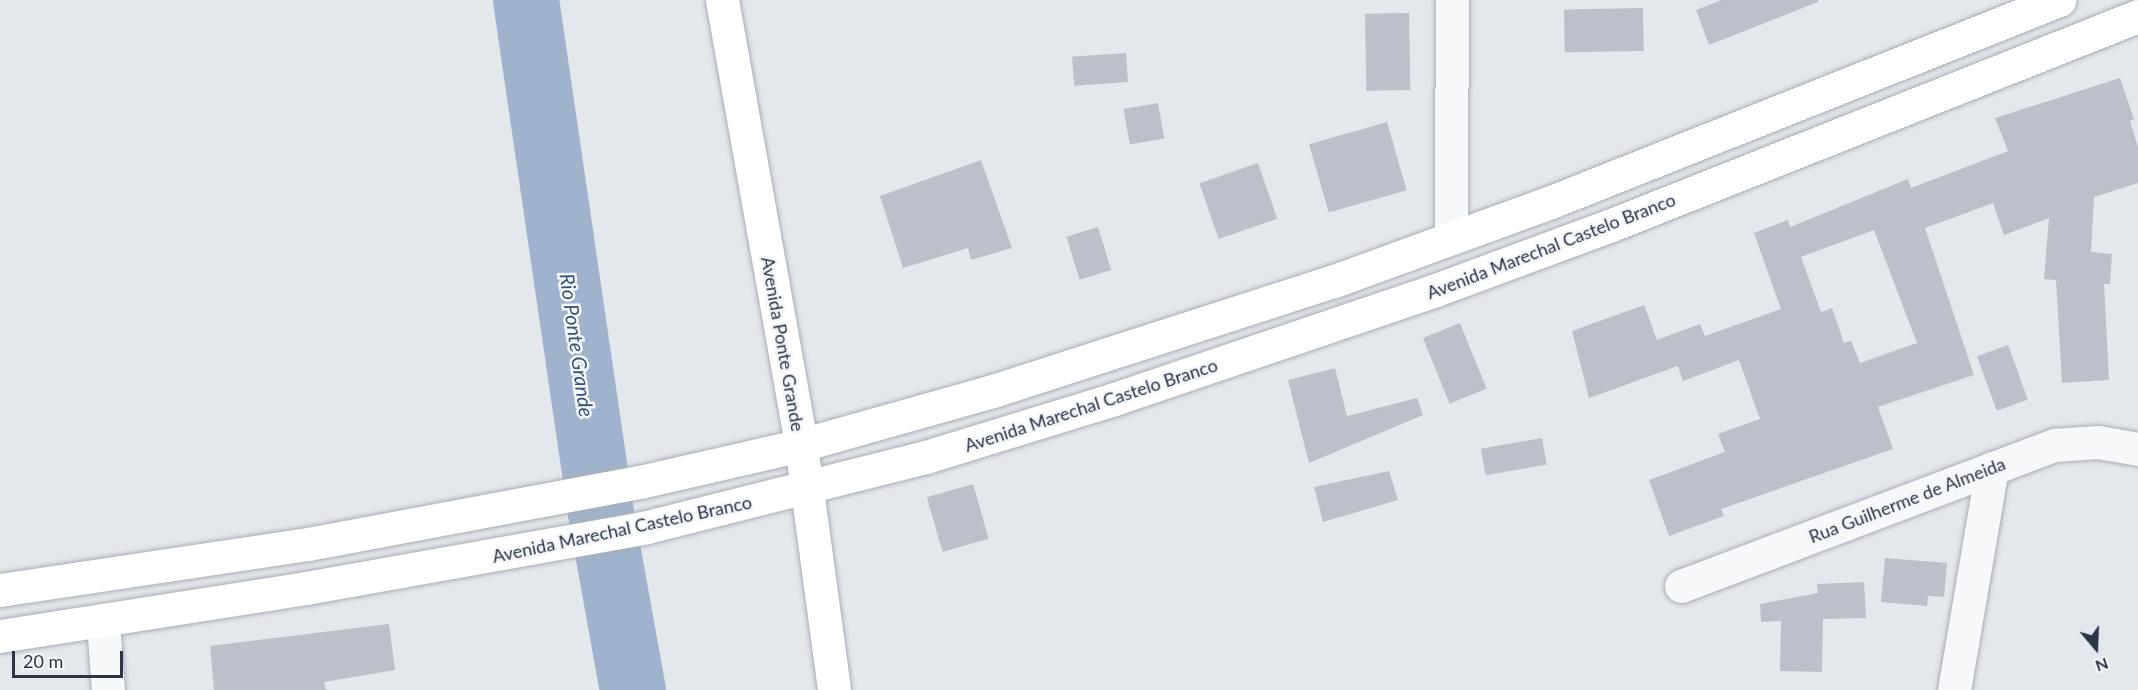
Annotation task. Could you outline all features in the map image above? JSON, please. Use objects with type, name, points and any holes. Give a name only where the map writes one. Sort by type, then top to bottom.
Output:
[{"type":"street","name":"Avenida Ponte Grande","points":[[722,0],[808,489],[834,690]]},
{"type":"street","points":[[1433,291],[1452,238],[1452,0]]},
{"type":"street","points":[[0,590],[308,544],[640,482],[801,446],[1106,355],[1452,238],[2060,0]]},
{"type":"street","name":"Avenida Marechal Castelo Branco","points":[[0,636],[103,622],[564,542],[646,527],[808,489],[1114,399],[1433,291],[1609,226],[2138,16]]},
{"type":"street","name":"Rua Guilherme de Almeida","points":[[1681,586],[2055,445],[2078,442],[2138,448]]},
{"type":"street","points":[[1954,690],[1992,468]]},
{"type":"street","points":[[103,622],[108,690]]},
{"type":"building","points":[[1722,0],[1818,0],[1818,2],[1709,45],[1696,10]]},
{"type":"building","points":[[1643,8],[1644,51],[1565,52],[1564,9]]},
{"type":"building","points":[[1409,13],[1410,90],[1366,91],[1365,14]]},
{"type":"building","points":[[1126,53],[1128,82],[1074,86],[1072,57]]},
{"type":"building","points":[[2120,78],[2134,119],[2130,121],[2138,147],[2138,183],[2094,197],[2091,252],[2112,254],[2110,284],[2104,284],[2109,380],[2062,383],[2056,280],[2044,279],[2049,218],[2004,235],[1993,203],[1925,228],[1974,375],[1878,407],[1893,449],[1721,509],[1724,516],[1669,536],[1649,480],[1725,452],[1718,434],[1760,419],[1739,360],[1683,381],[1678,366],[1589,398],[1572,331],[1644,305],[1657,340],[1700,324],[1705,336],[1781,309],[1754,233],[1788,220],[1790,227],[1908,179],[1911,188],[2008,151],[1995,118]],"holes":[[[1874,230],[1917,343],[1860,363],[1851,341],[1844,343],[1832,308],[1821,312],[1801,257]]]},
{"type":"building","points":[[1158,103],[1164,138],[1130,145],[1124,109]]},
{"type":"building","points":[[1387,122],[1407,190],[1329,213],[1309,144]]},
{"type":"building","points":[[981,160],[1012,248],[971,260],[968,248],[903,268],[880,196]]},
{"type":"building","points":[[1258,163],[1277,219],[1219,239],[1199,183]]},
{"type":"building","points":[[1098,227],[1111,270],[1080,280],[1066,237]]},
{"type":"building","points":[[1460,323],[1487,389],[1450,404],[1423,338]]},
{"type":"building","points":[[2008,345],[2028,400],[1997,411],[1977,356]]},
{"type":"building","points":[[1335,368],[1347,416],[1417,398],[1423,415],[1309,463],[1288,380]]},
{"type":"building","points":[[1542,438],[1547,465],[1486,475],[1481,449]]},
{"type":"building","points":[[1389,471],[1398,500],[1323,522],[1314,487]]},
{"type":"building","points":[[973,484],[989,539],[943,552],[927,497]]},
{"type":"building","points":[[1885,558],[1947,563],[1944,597],[1928,596],[1927,606],[1881,602]]},
{"type":"building","points":[[1864,582],[1866,618],[1823,619],[1822,672],[1780,671],[1781,621],[1761,622],[1760,604],[1818,593],[1817,584]]},
{"type":"building","points":[[389,624],[395,670],[324,682],[326,690],[214,690],[210,646]]},
{"type":"waterway","name":"Rio Ponte Grande","points":[[526,0],[601,513],[633,690]]}]
